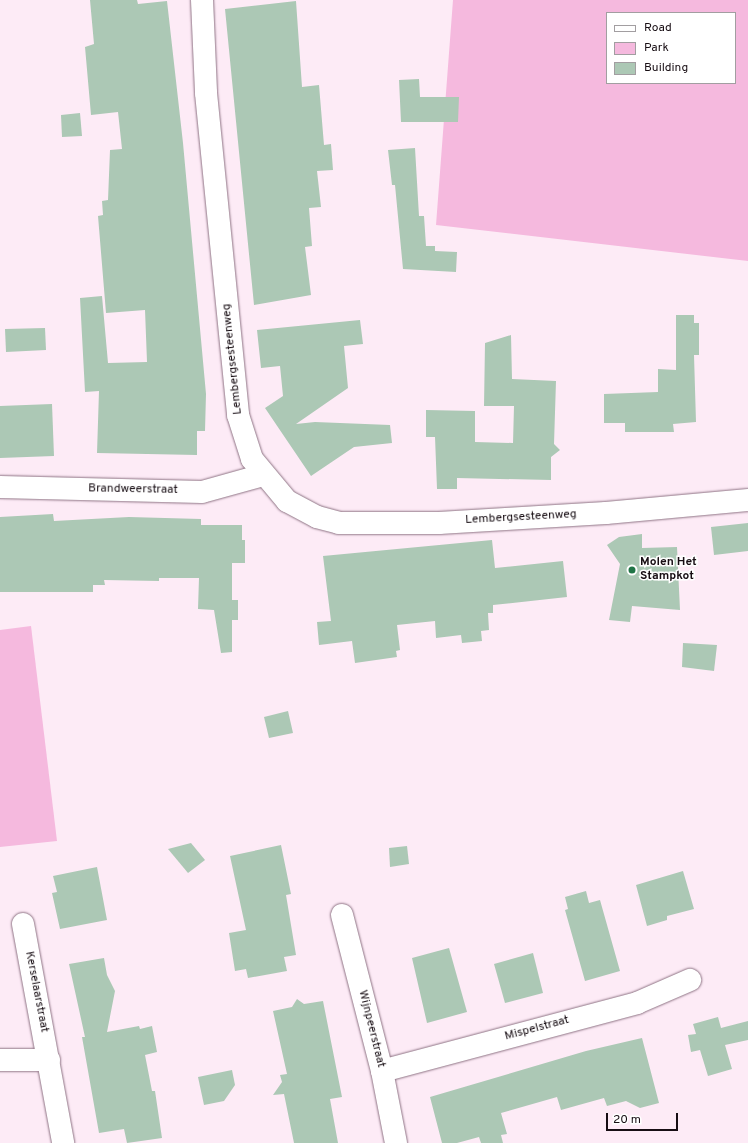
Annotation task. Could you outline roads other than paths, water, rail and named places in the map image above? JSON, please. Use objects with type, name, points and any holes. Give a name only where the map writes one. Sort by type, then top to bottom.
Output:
[{"type":"street","name":"Lembergsesteenweg","points":[[202,0],[206,93],[238,415],[252,459],[287,501],[317,516],[339,523],[455,522],[606,513],[748,500]]},
{"type":"street","name":"Brandweerstraat","points":[[0,487],[202,492],[263,474]]},
{"type":"street","name":"Wijnpeerstraat","points":[[342,915],[382,1071],[396,1143]]},
{"type":"street","name":"Kerselaarstraat","points":[[22,924],[49,1060],[63,1143]]},
{"type":"street","name":"Mispelstraat","points":[[382,1071],[637,1003],[690,980]]},
{"type":"street","points":[[0,1060],[49,1060]]},
{"type":"place","name":"Molen Het Stampkot","points":[[632,570]]}]
